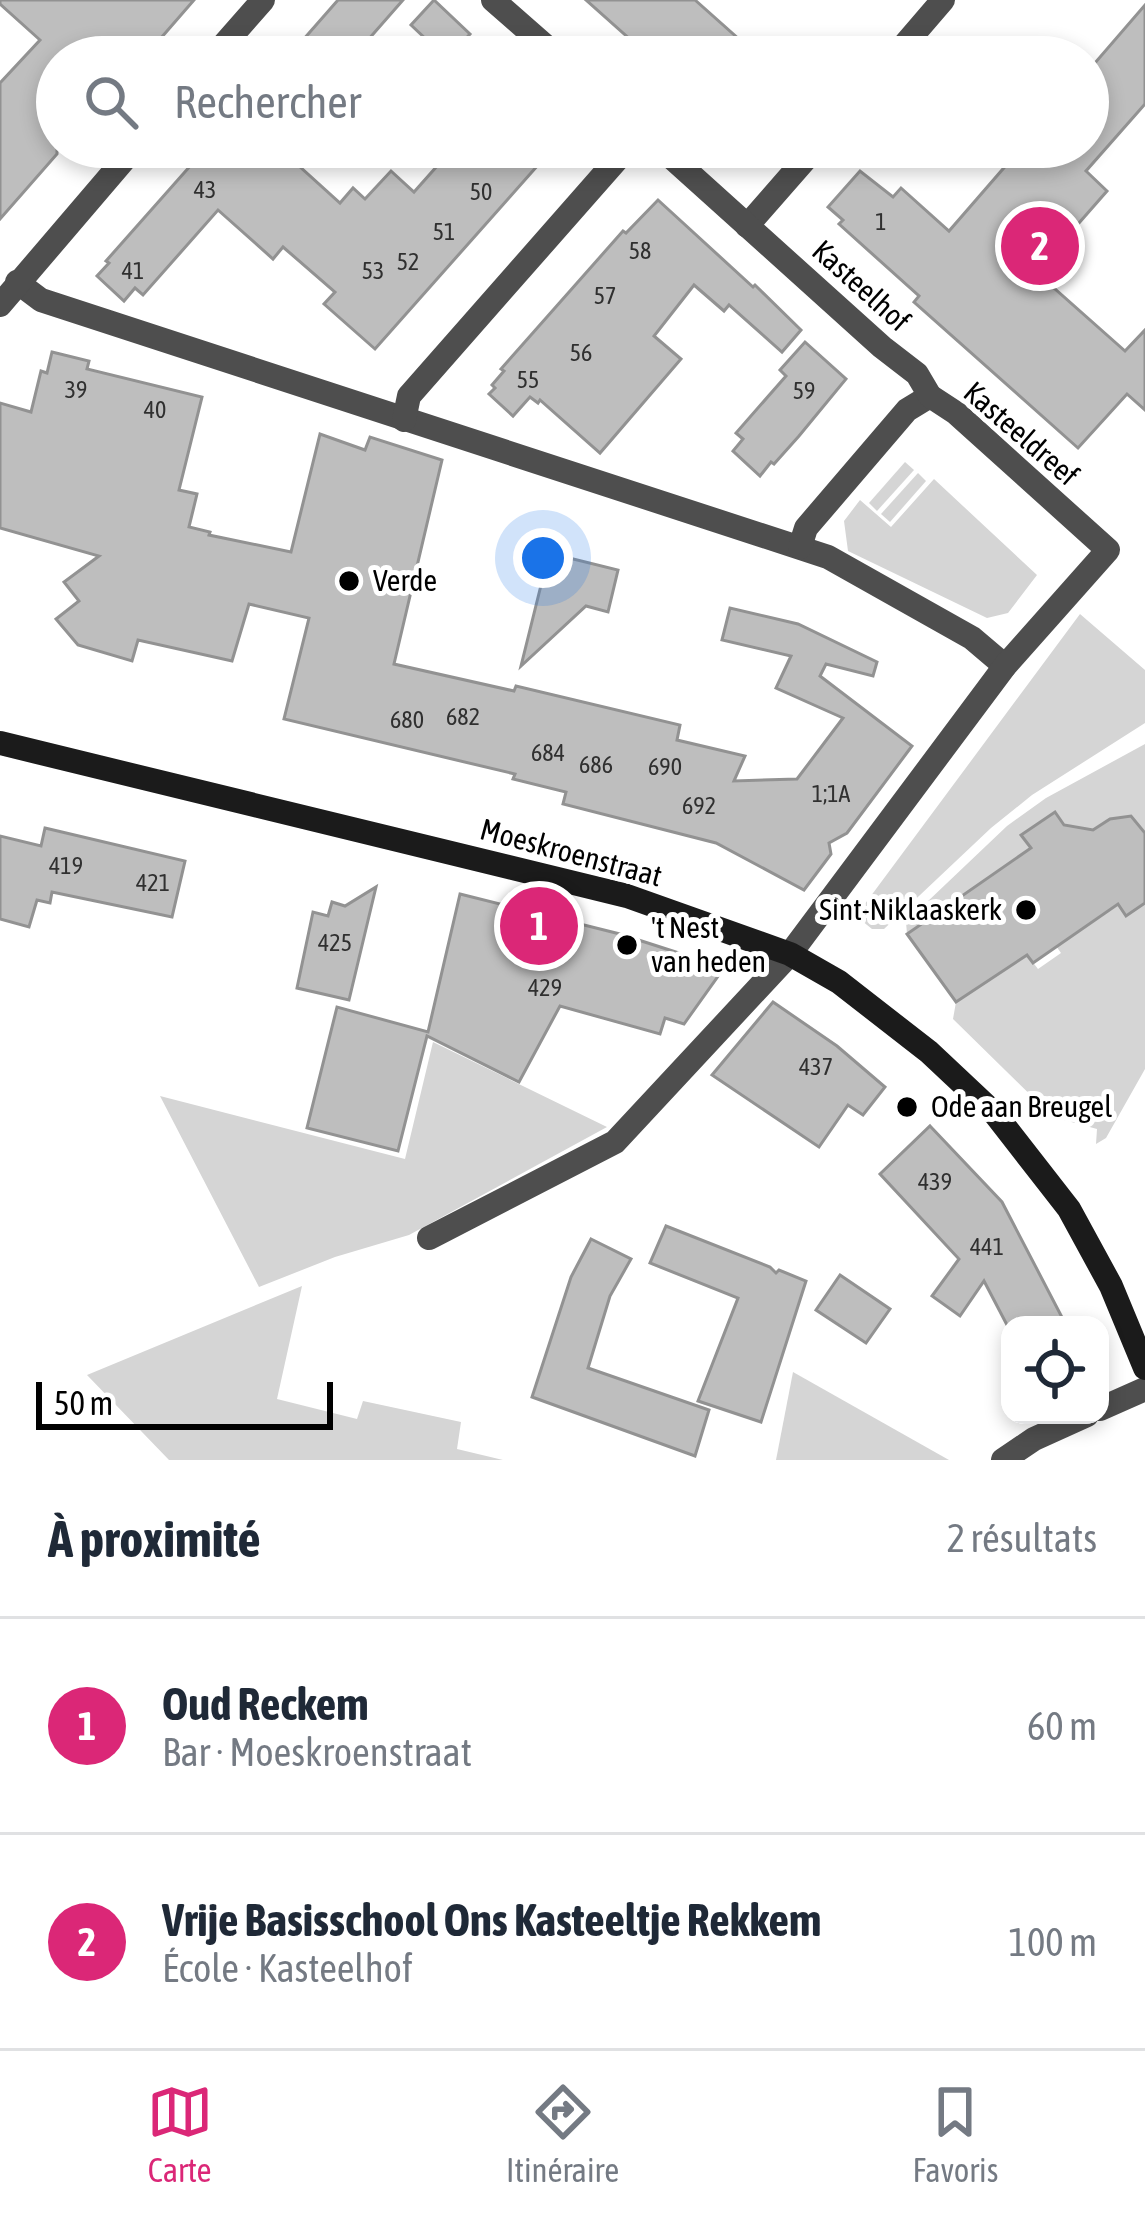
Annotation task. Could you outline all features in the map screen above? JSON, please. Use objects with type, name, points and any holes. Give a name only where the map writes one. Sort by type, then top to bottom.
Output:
[{"type":"main road","name":"Moeskroenstraat","points":[[0,742],[628,896],[797,945],[995,1114],[1069,1209],[1111,1286],[1145,1368]]},
{"type":"street","points":[[231,36],[263,0]]},
{"type":"street","points":[[493,0],[534,36]]},
{"type":"street","points":[[912,36],[943,0]]},
{"type":"street","points":[[0,305],[117,168]]},
{"type":"street","points":[[404,420],[410,396],[610,168]]},
{"type":"street","name":"Kasteelhof","points":[[684,168],[916,374],[930,396]]},
{"type":"street","points":[[748,226],[798,168]]},
{"type":"street","points":[[17,282],[41,299],[828,557],[972,638],[1005,666]]},
{"type":"street","name":"Kasteeldreef","points":[[429,1238],[615,1142],[797,945],[1005,666],[1108,550],[956,413],[930,396],[907,410],[806,528],[800,548]]},
{"type":"street","points":[[1109,1405],[1145,1389]]},
{"type":"street","points":[[1003,1460],[1068,1424]]},
{"type":"shaded area","points":[[905,462],[914,470],[877,511],[869,503]]},
{"type":"shaded area","points":[[918,473],[926,481],[890,522],[881,514]]},
{"type":"shaded area","points":[[934,479],[1037,575],[1008,613],[987,618],[848,551],[844,521],[860,500],[891,527]]},
{"type":"shaded area","points":[[1080,614],[1145,670],[1145,723],[1032,795],[884,929],[872,929],[856,916]]},
{"type":"shaded area","points":[[1145,744],[1145,832],[1130,816],[1110,819],[1086,835],[1076,827],[1069,832],[1055,812],[1022,835],[1031,848],[907,934],[906,922],[1007,826],[1046,798]]},
{"type":"shaded area","points":[[1145,903],[1145,1069],[1106,1138],[1096,1144],[1097,1129],[1053,1117],[953,1019],[956,1002],[1025,952],[1038,969],[1061,953],[1049,936],[1118,904],[1126,916]]},
{"type":"shaded area","points":[[433,1042],[607,1127],[409,1235],[259,1287],[160,1096],[405,1159]]},
{"type":"shaded area","points":[[302,1286],[277,1399],[357,1419],[363,1401],[461,1422],[457,1449],[503,1460],[169,1460],[87,1375]]},
{"type":"shaded area","points":[[793,1372],[949,1460],[776,1460]]},
{"type":"building","points":[[0,0],[194,0],[163,36],[36,36]]},
{"type":"building","points":[[338,0],[403,0],[371,36],[306,36]]},
{"type":"building","points":[[434,0],[470,34],[423,36],[411,25]]},
{"type":"building","points":[[586,0],[695,0],[735,36],[626,36]]},
{"type":"building","points":[[1145,5],[1145,104],[1109,145],[1109,47]]},
{"type":"building","points":[[36,44],[36,168],[45,168],[0,219],[0,83]]},
{"type":"building","points":[[188,168],[301,168],[340,203],[353,188],[365,199],[391,171],[414,192],[435,168],[535,168],[375,349],[324,304],[335,292],[283,247],[273,259],[218,210],[143,295],[135,288],[124,301],[97,276],[109,263],[106,261]]},
{"type":"building","points":[[1004,168],[1089,168],[1086,171],[1107,191],[1036,272],[1125,351],[1145,330],[1145,410],[1127,394],[1078,448],[914,302],[919,296],[839,224],[843,220],[828,207],[860,171],[893,197],[901,188],[949,231]]},
{"type":"building","points":[[658,200],[801,330],[782,352],[729,305],[724,311],[694,285],[654,336],[681,359],[600,453],[540,400],[530,397],[513,416],[489,394],[501,369],[623,231]]},
{"type":"building","points":[[805,342],[846,379],[760,476],[733,451],[743,439],[736,433],[786,376],[780,370]]},
{"type":"building","points":[[52,352],[89,361],[87,369],[202,397],[179,490],[197,494],[189,527],[209,535],[291,552],[320,434],[365,450],[370,437],[442,460],[394,664],[514,691],[516,686],[680,725],[677,740],[745,756],[734,781],[797,779],[843,718],[776,688],[791,656],[722,640],[730,608],[798,624],[877,662],[873,676],[826,664],[820,676],[912,746],[847,833],[829,843],[831,854],[804,890],[716,843],[563,804],[566,792],[513,779],[515,774],[284,719],[309,618],[249,604],[232,661],[138,640],[132,661],[78,645],[56,619],[79,601],[64,582],[99,556],[0,528],[0,403],[31,412],[41,371],[47,373]]},
{"type":"building","points":[[549,553],[618,570],[608,612],[586,606],[521,666]]},
{"type":"building","name":"Sint-Niklaaskerk","points":[[1055,812],[1064,825],[1093,830],[1110,819],[1131,816],[1145,833],[1145,903],[1126,916],[1118,904],[1033,963],[1027,955],[956,1002],[907,934],[1031,848],[1021,835]]},
{"type":"building","points":[[45,828],[185,861],[172,917],[52,892],[50,903],[37,900],[29,927],[0,919],[0,836],[41,846]]},
{"type":"building","points":[[376,887],[349,1000],[297,988],[313,912],[328,916],[332,902],[345,906]]},
{"type":"building","points":[[460,894],[620,934],[721,972],[684,1024],[665,1018],[660,1034],[560,1006],[519,1082],[427,1036],[398,1151],[307,1128],[337,1007],[428,1032]]},
{"type":"building","points":[[773,1002],[837,1046],[885,1087],[863,1115],[848,1105],[819,1147],[712,1075]]},
{"type":"building","points":[[930,1126],[1002,1202],[1061,1316],[1002,1316],[984,1281],[960,1316],[932,1296],[959,1259],[880,1174]]},
{"type":"building","points":[[666,1226],[806,1281],[761,1422],[698,1401],[738,1298],[650,1263]]},
{"type":"building","points":[[591,1239],[631,1259],[610,1296],[588,1368],[709,1410],[695,1456],[532,1397],[571,1277]]},
{"type":"building","points":[[840,1275],[890,1309],[866,1343],[816,1310]]},
{"type":"place","name":"Vrije Basisschool Ons Kasteeltje Rekkem","points":[[1040,246]]},
{"type":"place","name":"Verde","points":[[349,581]]},
{"type":"place","name":"Sint-Niklaaskerk","points":[[1026,910]]},
{"type":"place","name":"Oud Reckem","points":[[539,926]]},
{"type":"place","name":"'t Nest van heden","points":[[627,945]]},
{"type":"place","name":"Ode aan Breugel","points":[[907,1107]]}]
